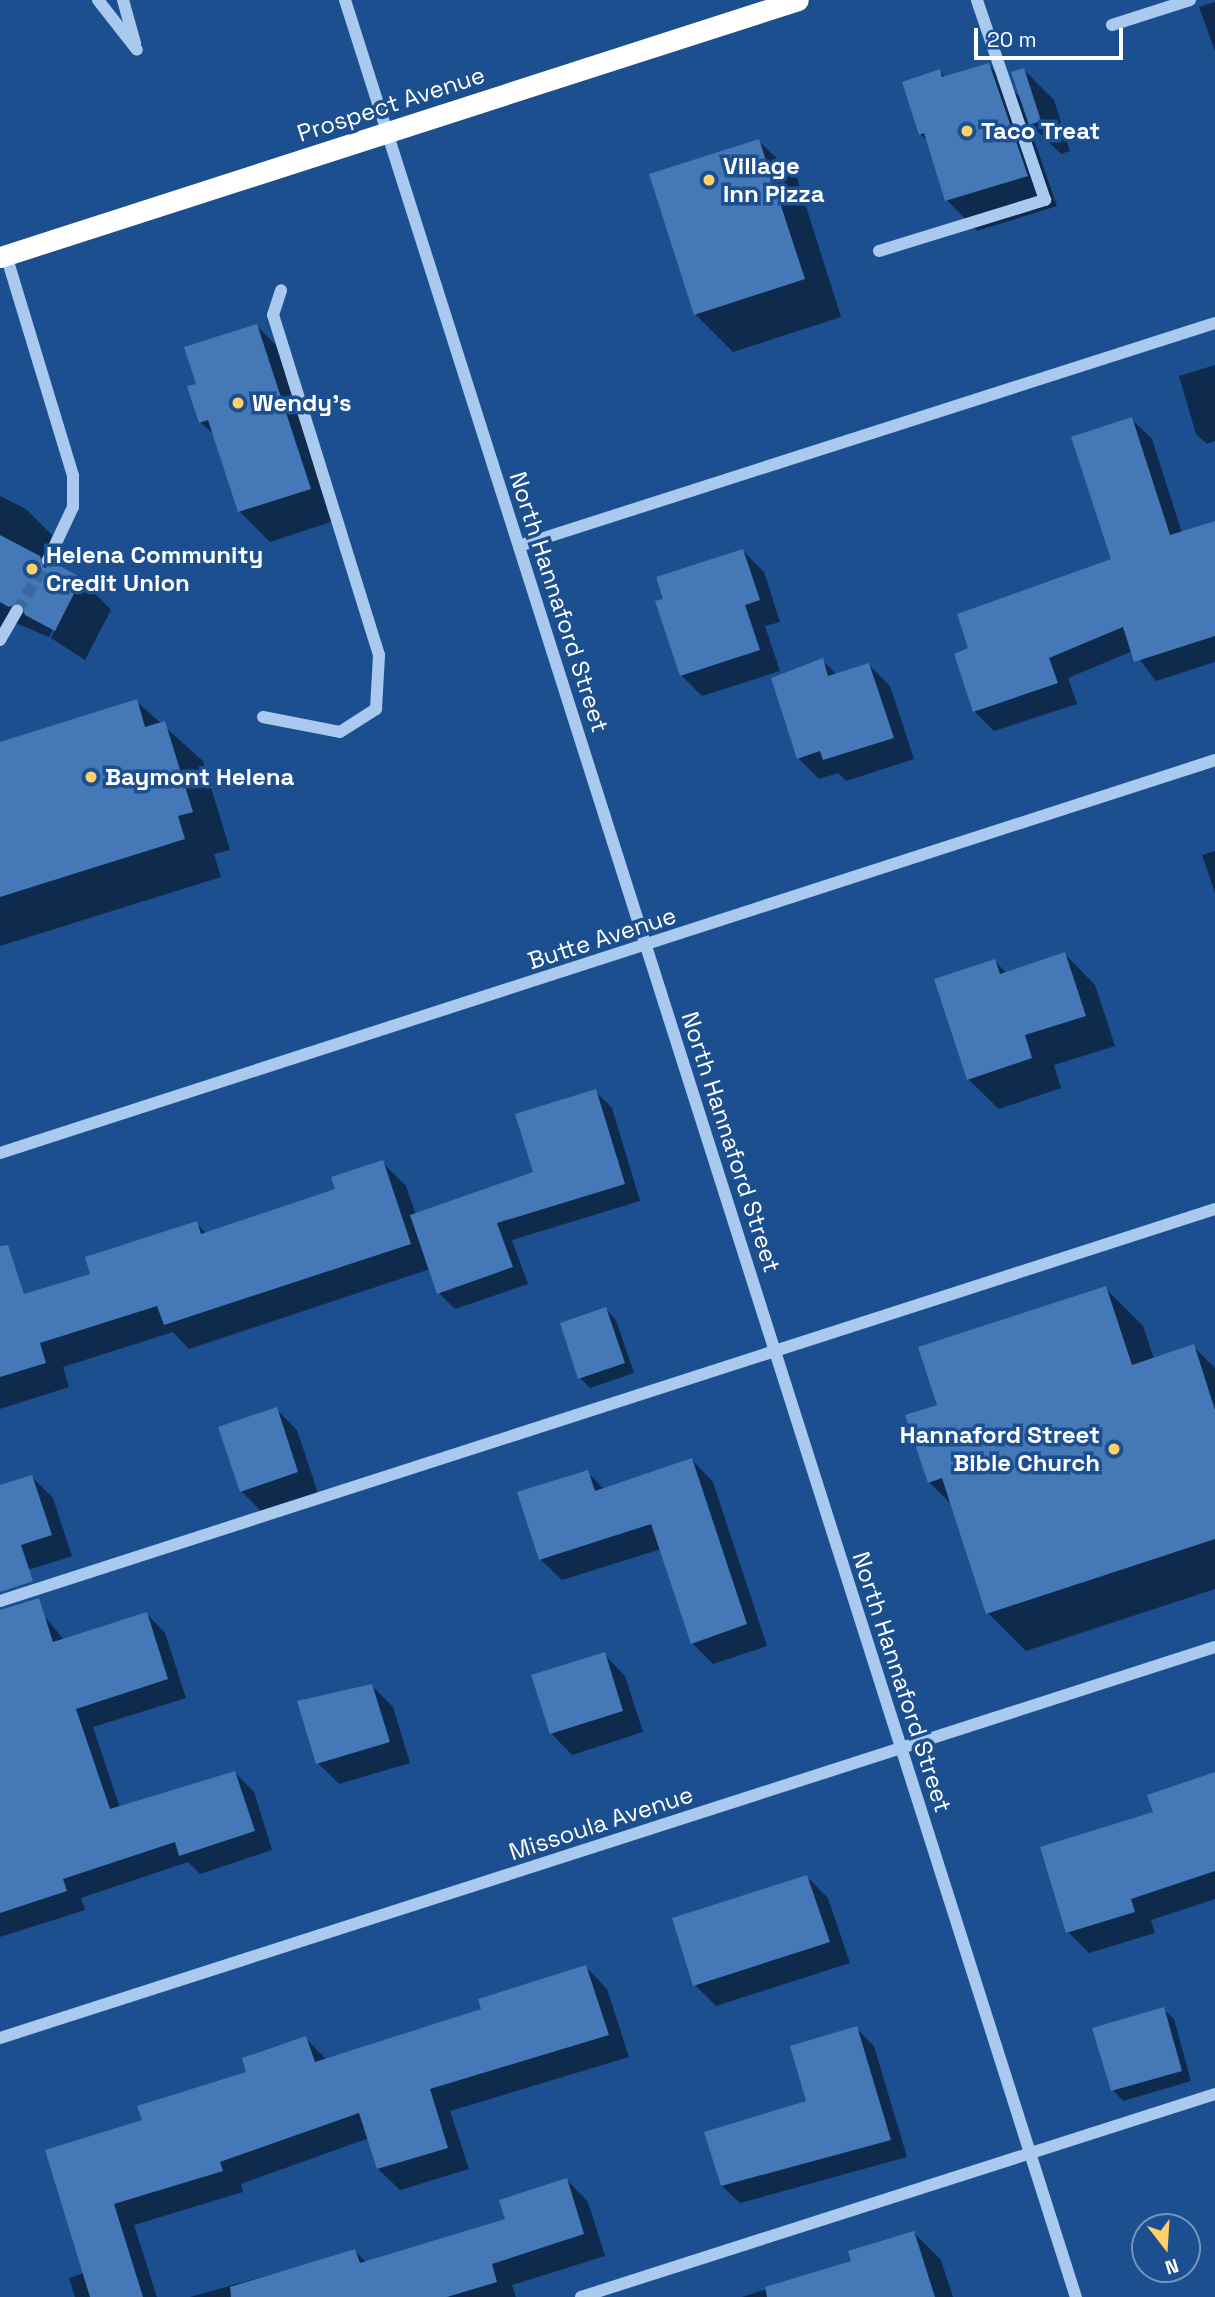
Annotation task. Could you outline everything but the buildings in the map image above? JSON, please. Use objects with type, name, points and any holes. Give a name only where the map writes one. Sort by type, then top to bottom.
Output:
[{"type":"highway","name":"Prospect Avenue","points":[[3,256],[799,0]]},
{"type":"street","points":[[99,0],[137,51],[123,0]]},
{"type":"street","name":"North Hannaford Street","points":[[345,0],[1076,2297]]},
{"type":"street","points":[[879,251],[1045,200],[977,0]]},
{"type":"street","points":[[1112,24],[1190,0]]},
{"type":"street","points":[[3,256],[74,476],[74,507],[48,560]]},
{"type":"street","points":[[263,717],[340,732],[376,709],[379,654],[273,315],[281,290]]},
{"type":"street","points":[[519,546],[1215,323]]},
{"type":"street","points":[[0,640],[17,611]]},
{"type":"street","name":"Butte Avenue","points":[[0,1153],[1215,760]]},
{"type":"street","points":[[0,1601],[774,1349],[1215,1209]]},
{"type":"street","name":"Missoula Avenue","points":[[0,2038],[1215,1647]]},
{"type":"street","points":[[581,2297],[1215,2094]]},
{"type":"tunnel","points":[[17,611],[48,560]]},
{"type":"place","name":"Taco Treat","points":[[967,131]]},
{"type":"place","name":"Village Inn Pizza","points":[[709,180]]},
{"type":"place","name":"Wendy's","points":[[238,403]]},
{"type":"place","name":"Helena Community Credit Union","points":[[32,569]]},
{"type":"place","name":"Baymont Helena","points":[[91,777]]},
{"type":"place","name":"Hannaford Street Bible Church","points":[[1114,1449]]}]
